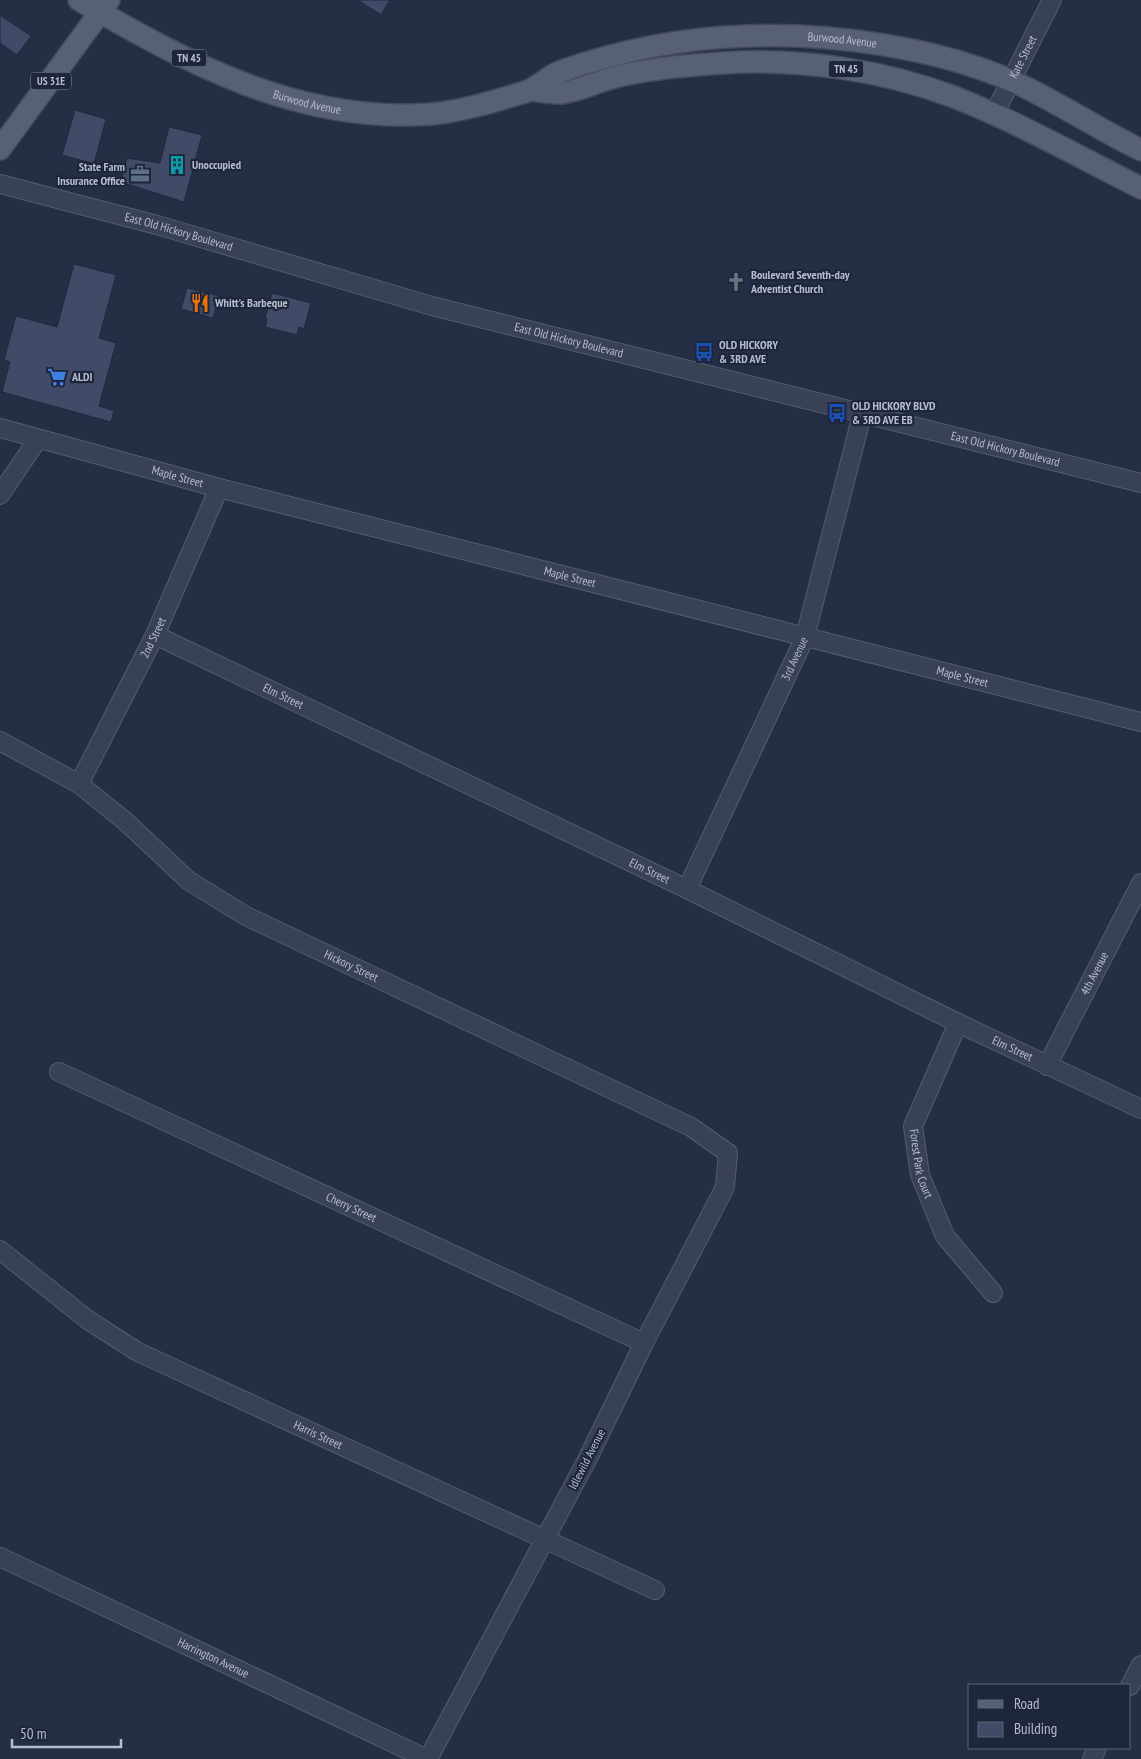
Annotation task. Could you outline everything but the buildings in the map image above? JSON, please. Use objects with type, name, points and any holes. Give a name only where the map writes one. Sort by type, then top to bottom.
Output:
[{"type":"main road","name":"TN 45","points":[[79,0],[105,6]]},
{"type":"main road","name":"Burwood Avenue","points":[[105,6],[250,87],[281,98],[323,108],[384,116],[435,114],[486,104],[530,90],[555,73],[604,58],[687,42],[745,36],[796,36],[891,46],[970,66],[1010,80],[1072,111],[1141,150]]},
{"type":"main road","name":"US 31E","points":[[0,149],[105,6]]},
{"type":"main road","name":"Burwood Avenue","points":[[530,90],[561,93],[619,76],[669,67],[736,62],[807,65],[846,70],[904,82],[952,96],[994,114],[1141,188]]},
{"type":"street","name":"Kate Street","points":[[994,114],[1052,0]]},
{"type":"street","name":"East Old Hickory Boulevard","points":[[0,184],[157,225],[432,306],[862,415],[1141,483]]},
{"type":"street","name":"3rd Avenue","points":[[687,889],[805,637],[862,415]]},
{"type":"street","name":"Maple Street","points":[[0,428],[219,488],[1141,722]]},
{"type":"street","points":[[0,496],[38,439]]},
{"type":"street","name":"2nd Street","points":[[79,784],[155,635],[219,488]]},
{"type":"street","name":"Elm Street","points":[[155,635],[687,889],[1047,1066],[1141,1109]]},
{"type":"street","name":"Hickory Street","points":[[0,741],[79,784],[125,821],[189,881],[246,916],[691,1127],[728,1153]]},
{"type":"street","name":"4th Avenue","points":[[1047,1066],[1141,883]]},
{"type":"street","name":"Forest Park Court","points":[[958,1023],[913,1126],[920,1175],[945,1236],[993,1294]]},
{"type":"street","name":"Cherry Street","points":[[59,1072],[644,1343]]},
{"type":"street","name":"Idlewild Avenue","points":[[428,1759],[587,1460],[644,1343],[725,1186],[728,1153]]},
{"type":"street","name":"Harris Street","points":[[0,1250],[88,1320],[138,1352],[546,1538],[655,1590]]},
{"type":"street","name":"Harrington Avenue","points":[[0,1557],[428,1759]]},
{"type":"street","points":[[1131,1684],[1141,1665]]},
{"type":"place","name":"Unoccupied","points":[[177,165]]},
{"type":"place","name":"State Farm Insurance Office","points":[[140,174]]},
{"type":"place","name":"Boulevard Seventh-day Adventist Church","points":[[736,282]]},
{"type":"place","name":"Whitt's Barbeque","points":[[200,303]]},
{"type":"place","name":"OLD HICKORY & 3RD AVE","points":[[704,352]]},
{"type":"place","name":"ALDI","points":[[57,377]]},
{"type":"place","name":"OLD HICKORY BLVD & 3RD AVE EB","points":[[837,413]]}]
